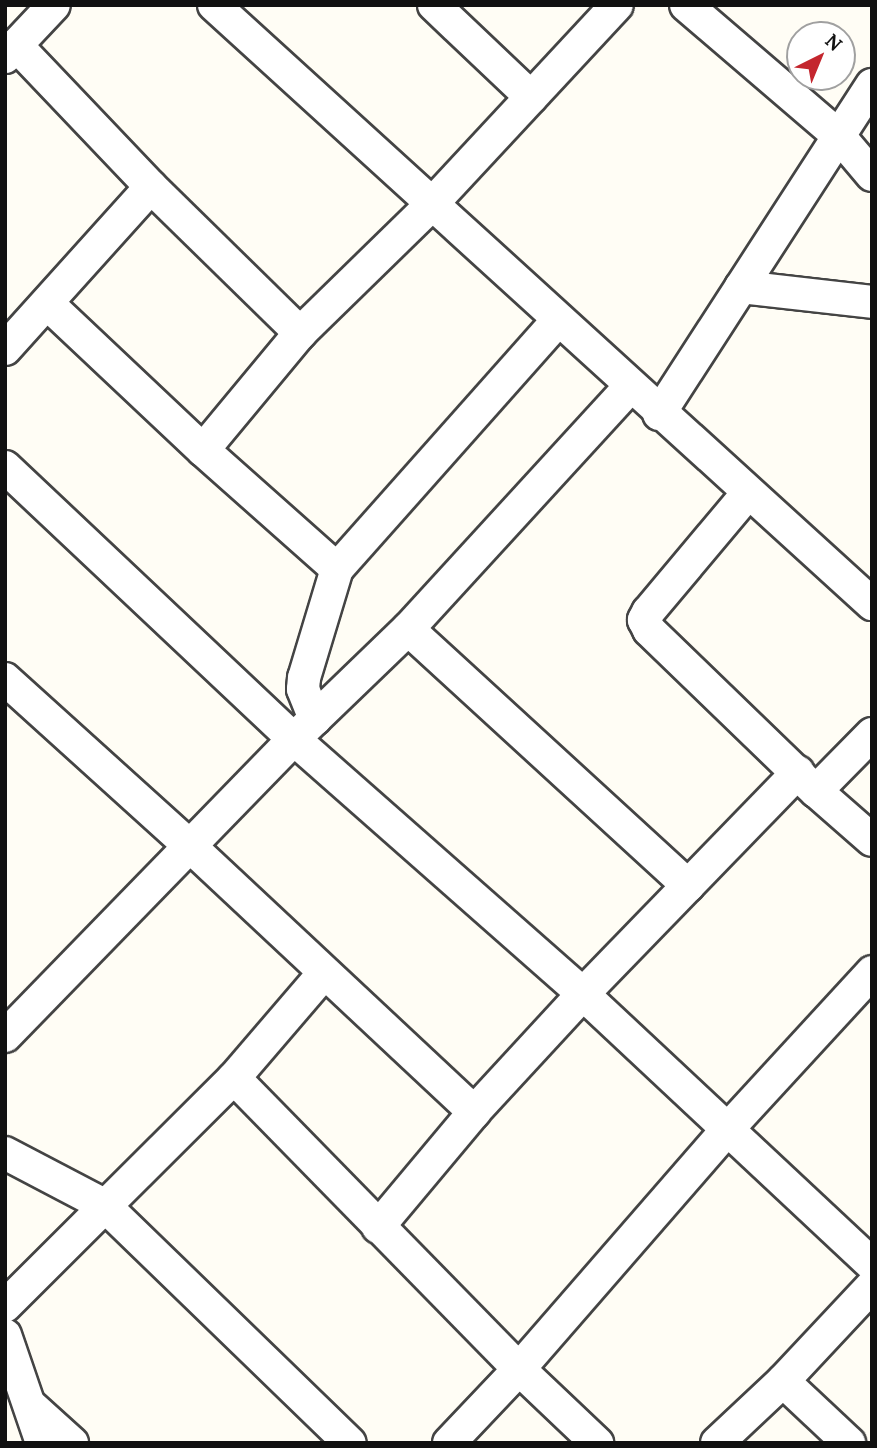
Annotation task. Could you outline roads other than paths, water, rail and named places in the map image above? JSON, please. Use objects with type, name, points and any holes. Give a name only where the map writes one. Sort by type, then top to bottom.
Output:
[{"type":"street","points":[[54,5],[11,51],[300,333]]},
{"type":"street","points":[[214,5],[659,414],[872,604]]},
{"type":"street","points":[[434,5],[531,97]]},
{"type":"street","points":[[203,450],[300,333],[431,205],[617,5]]},
{"type":"street","points":[[686,5],[839,136],[872,175]]},
{"type":"street","points":[[659,414],[872,85]]},
{"type":"street","points":[[5,349],[151,187]]},
{"type":"street","points":[[741,287],[872,302]]},
{"type":"street","points":[[48,304],[203,450],[337,569]]},
{"type":"street","points":[[304,729],[304,678],[337,569],[557,321]]},
{"type":"street","points":[[5,1036],[304,729],[408,629],[630,387]]},
{"type":"street","points":[[5,467],[304,729],[726,1131],[872,1264]]},
{"type":"street","points":[[748,494],[644,620],[649,630],[807,782],[872,840]]},
{"type":"street","points":[[408,629],[688,886]]},
{"type":"street","points":[[5,679],[191,847],[474,1112]]},
{"type":"street","points":[[378,1227],[474,1112],[688,886],[807,782],[872,734]]},
{"type":"street","points":[[450,1443],[519,1369],[726,1131],[872,972]]},
{"type":"street","points":[[5,1306],[234,1078],[324,973]]},
{"type":"street","points":[[234,1078],[519,1369],[597,1443]]},
{"type":"street","points":[[5,1153],[104,1205],[350,1443]]},
{"type":"street","points":[[717,1443],[783,1381],[872,1286]]},
{"type":"street","points":[[5,1335],[32,1407],[42,1443]]},
{"type":"street","points":[[783,1381],[849,1443]]},
{"type":"street","points":[[32,1407],[72,1443]]}]
